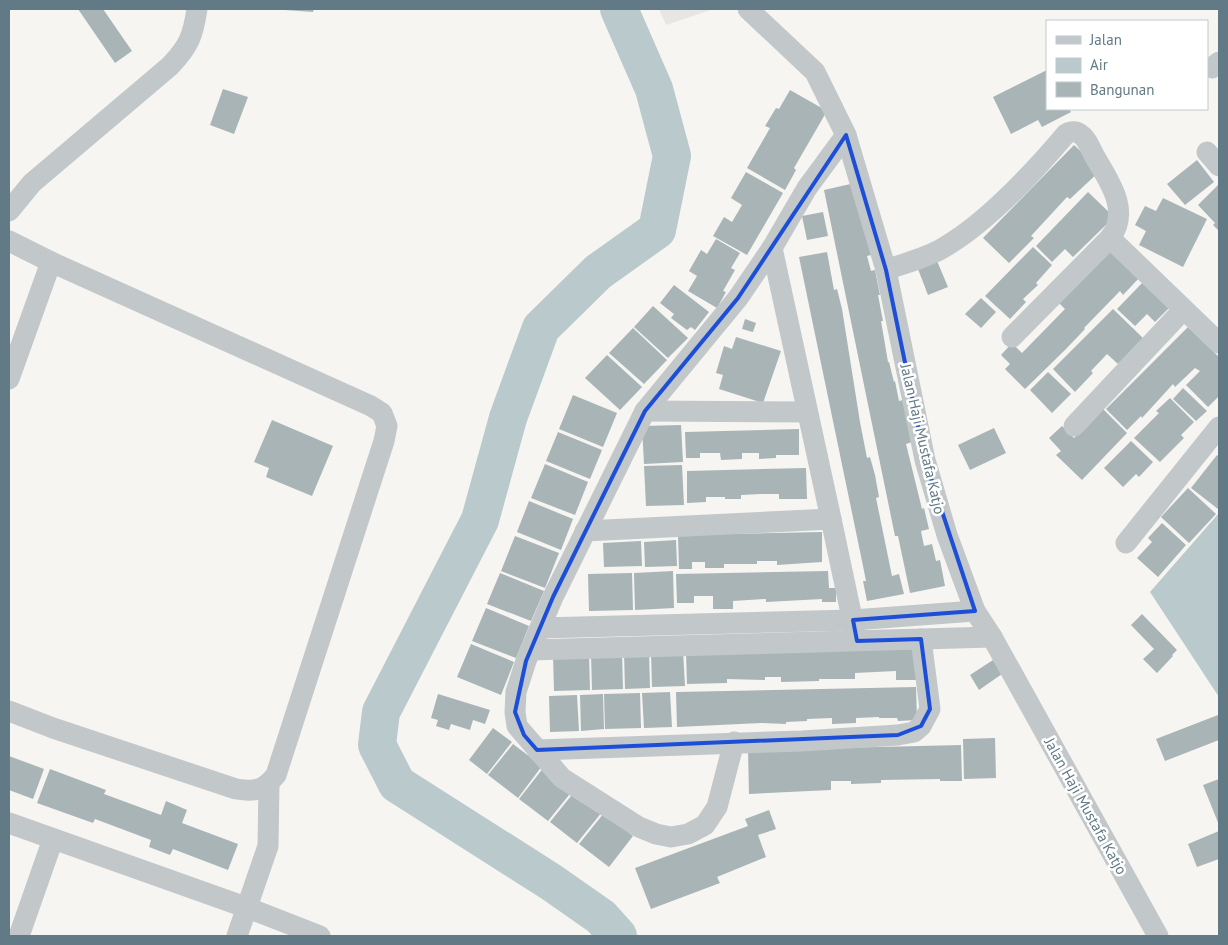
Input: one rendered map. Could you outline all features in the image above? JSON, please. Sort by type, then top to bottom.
[{"type":"street","points":[[9,211],[32,183],[182,54],[191,39],[197,9]]},
{"type":"street","name":"Jalan Haji Mustafa Katjo","points":[[748,9],[814,72],[846,135],[886,270],[925,460],[947,535],[975,611],[992,637],[1158,936]]},
{"type":"street","points":[[886,270],[941,249],[956,240],[1032,173],[1070,132],[1080,133],[1114,189],[1119,211],[1119,221],[1116,230],[1110,238],[1012,337]]},
{"type":"street","points":[[734,742],[717,808],[705,825],[688,834],[671,837],[656,834],[639,827],[562,778],[517,726],[515,712],[516,692],[530,650],[584,531],[645,411],[738,298],[772,248],[807,188],[846,135]]},
{"type":"street","points":[[1110,238],[1183,310],[1219,342]]},
{"type":"street","points":[[9,241],[51,262],[362,402],[382,413],[387,426],[384,441],[276,775],[269,784],[258,790],[236,789],[52,728],[9,711]]},
{"type":"street","points":[[772,248],[856,641]]},
{"type":"street","points":[[9,379],[51,262]]},
{"type":"street","points":[[1074,426],[1183,310]]},
{"type":"street","points":[[645,411],[806,412]]},
{"type":"street","points":[[1126,543],[1219,427]]},
{"type":"street","points":[[584,531],[831,519]]},
{"type":"street","points":[[540,628],[853,620],[975,611]]},
{"type":"street","points":[[530,650],[992,637]]},
{"type":"street","points":[[537,750],[889,736],[914,732],[921,726],[930,709],[921,639]]},
{"type":"street","points":[[237,936],[268,846],[269,784]]},
{"type":"street","points":[[9,823],[248,908],[320,936]]},
{"type":"street","points":[[19,936],[53,839]]},
{"type":"highlighted area","points":[[846,135],[886,270],[925,460],[975,611],[853,620],[857,641],[921,639],[930,709],[921,726],[898,735],[537,750],[524,735],[515,712],[526,661],[553,597],[645,411],[738,298]]},
{"type":"shaded area","points":[[659,9],[714,9],[666,25]]},
{"type":"water","points":[[1219,513],[1219,697],[1150,592]]},
{"type":"building","points":[[78,9],[103,9],[132,51],[115,63]]},
{"type":"building","points":[[285,9],[314,9],[313,12]]},
{"type":"building","points":[[1046,70],[1046,110],[1070,110],[1071,112],[1042,127],[1038,120],[1011,134],[993,97]]},
{"type":"building","points":[[223,89],[248,97],[234,134],[210,125]]},
{"type":"building","points":[[790,90],[827,111],[794,168],[796,170],[785,190],[747,168],[770,128],[765,126],[776,108],[779,109]]},
{"type":"building","points":[[1074,145],[1101,170],[1070,199],[1067,197],[1031,236],[1034,238],[1009,263],[983,238]]},
{"type":"building","points":[[1197,160],[1214,182],[1185,205],[1167,184]]},
{"type":"building","points":[[746,172],[783,193],[747,255],[713,236],[724,217],[732,222],[742,205],[731,198]]},
{"type":"building","points":[[855,183],[871,255],[867,256],[871,271],[875,270],[880,295],[878,295],[883,321],[881,321],[888,362],[895,381],[899,401],[903,400],[912,442],[906,444],[922,509],[924,508],[929,529],[921,531],[924,546],[932,544],[936,561],[940,560],[945,586],[910,593],[898,536],[895,536],[824,190]]},
{"type":"building","points":[[1219,184],[1219,231],[1213,225],[1215,223],[1198,205]]},
{"type":"building","points":[[1088,192],[1114,217],[1073,257],[1065,249],[1052,262],[1036,246]]},
{"type":"building","points":[[1163,198],[1207,219],[1183,267],[1139,245],[1146,231],[1135,225],[1145,206],[1156,211]]},
{"type":"building","points":[[823,212],[828,236],[807,240],[802,216]]},
{"type":"building","points":[[716,239],[740,253],[731,268],[735,270],[723,291],[726,292],[717,308],[688,291],[697,276],[689,271],[701,250],[707,254]]},
{"type":"building","points":[[1033,247],[1052,265],[1036,283],[1038,285],[1023,299],[1026,302],[1010,319],[985,296]]},
{"type":"building","points":[[1112,248],[1140,277],[1123,295],[1120,291],[1066,349],[1025,389],[1005,369],[1010,364],[1001,355],[1012,343],[1022,353],[1065,309],[1058,302]]},
{"type":"building","points":[[827,252],[834,290],[837,289],[842,309],[860,422],[867,458],[870,457],[875,475],[879,497],[876,498],[892,576],[899,574],[904,594],[867,601],[863,581],[866,581],[799,257]]},
{"type":"building","points":[[937,261],[948,287],[928,295],[918,269]]},
{"type":"building","points":[[1144,281],[1171,306],[1155,322],[1147,314],[1135,326],[1117,309]]},
{"type":"building","points":[[674,285],[709,312],[695,330],[691,327],[687,330],[671,318],[674,314],[660,303]]},
{"type":"building","points":[[981,298],[996,312],[981,328],[965,314]]},
{"type":"building","points":[[653,306],[688,338],[668,358],[634,327]]},
{"type":"building","points":[[1113,309],[1143,338],[1118,364],[1107,354],[1091,371],[1093,373],[1075,392],[1053,369]]},
{"type":"building","points":[[745,319],[756,323],[753,332],[742,329]]},
{"type":"building","points":[[1188,327],[1219,357],[1219,396],[1208,407],[1186,385],[1200,371],[1195,368],[1175,387],[1173,384],[1142,418],[1141,416],[1127,430],[1106,409]]},
{"type":"building","points":[[633,328],[667,360],[644,384],[609,353]]},
{"type":"building","points":[[736,337],[781,351],[763,403],[719,389],[723,375],[716,373],[724,346],[732,349]]},
{"type":"building","points":[[607,355],[642,387],[620,410],[585,378]]},
{"type":"building","points":[[1048,372],[1071,394],[1052,413],[1030,390]]},
{"type":"building","points":[[1183,388],[1207,411],[1196,421],[1173,399]]},
{"type":"building","points":[[573,395],[617,413],[603,447],[559,429]]},
{"type":"building","points":[[1170,398],[1194,422],[1181,435],[1184,438],[1160,462],[1134,438],[1159,413],[1156,411]]},
{"type":"building","points":[[1103,409],[1127,433],[1082,480],[1056,455],[1061,451],[1049,438],[1062,426],[1074,438]]},
{"type":"building","points":[[272,420],[333,446],[312,496],[266,477],[269,468],[254,462]]},
{"type":"building","points":[[681,425],[683,462],[644,464],[642,426]]},
{"type":"building","points":[[994,428],[1006,453],[970,470],[958,445]]},
{"type":"building","points":[[799,429],[799,455],[776,455],[776,458],[759,459],[759,453],[742,453],[742,459],[721,460],[720,453],[700,453],[700,458],[686,458],[685,432]]},
{"type":"building","points":[[558,432],[602,450],[590,479],[546,461]]},
{"type":"building","points":[[1131,441],[1153,462],[1139,477],[1136,474],[1123,487],[1104,468]]},
{"type":"building","points":[[1217,455],[1219,457],[1218,509],[1191,488]]},
{"type":"building","points":[[545,464],[588,482],[575,515],[531,498]]},
{"type":"building","points":[[682,465],[684,505],[646,506],[644,466]]},
{"type":"building","points":[[806,468],[807,499],[779,499],[779,494],[761,494],[741,495],[741,499],[706,497],[706,502],[687,503],[687,471]]},
{"type":"building","points":[[1188,488],[1216,514],[1189,543],[1161,517]]},
{"type":"building","points":[[529,501],[573,519],[561,550],[517,532]]},
{"type":"building","points":[[1162,523],[1186,545],[1158,577],[1137,558],[1152,542],[1148,538]]},
{"type":"building","points":[[822,532],[822,562],[777,565],[777,561],[757,561],[757,564],[724,564],[724,568],[705,568],[705,562],[692,562],[692,569],[679,569],[678,535]]},
{"type":"building","points":[[515,536],[559,553],[545,588],[501,571]]},
{"type":"building","points":[[676,540],[677,566],[645,567],[644,542]]},
{"type":"building","points":[[641,541],[642,566],[604,567],[603,543]]},
{"type":"building","points":[[673,571],[674,608],[635,610],[634,573]]},
{"type":"building","points":[[828,571],[829,588],[836,588],[836,602],[822,602],[822,599],[766,602],[766,599],[733,601],[733,609],[713,609],[713,596],[694,596],[694,603],[677,603],[676,574]]},
{"type":"building","points":[[500,573],[544,591],[531,621],[487,604]]},
{"type":"building","points":[[632,573],[633,610],[589,611],[588,574]]},
{"type":"building","points":[[486,608],[529,626],[516,658],[472,641]]},
{"type":"building","points":[[1142,614],[1177,650],[1157,673],[1143,659],[1154,649],[1131,625]]},
{"type":"building","points":[[471,644],[514,662],[501,695],[457,677]]},
{"type":"building","points":[[917,644],[918,680],[896,680],[896,671],[855,673],[855,679],[781,682],[781,677],[765,677],[765,680],[727,679],[727,683],[687,684],[686,653]]},
{"type":"building","points":[[683,650],[685,686],[652,687],[651,651]]},
{"type":"building","points":[[649,651],[650,688],[625,689],[624,652]]},
{"type":"building","points":[[622,653],[623,689],[592,690],[591,654]]},
{"type":"building","points":[[589,654],[590,690],[554,691],[553,655]]},
{"type":"building","points":[[993,660],[1002,674],[979,690],[970,675]]},
{"type":"building","points":[[916,687],[917,720],[898,721],[897,718],[879,717],[856,718],[856,723],[832,724],[832,718],[807,719],[807,721],[786,722],[786,724],[761,723],[677,727],[676,692]]},
{"type":"building","points":[[670,692],[672,727],[644,728],[642,693]]},
{"type":"building","points":[[640,693],[641,728],[605,729],[604,694]]},
{"type":"building","points":[[438,694],[490,710],[485,724],[473,720],[470,730],[451,724],[449,730],[436,726],[438,720],[431,718]]},
{"type":"building","points":[[603,694],[604,729],[581,731],[580,695]]},
{"type":"building","points":[[577,695],[579,731],[550,732],[549,696]]},
{"type":"building","points":[[1218,715],[1219,740],[1165,761],[1156,739]]},
{"type":"building","points":[[493,728],[512,742],[487,774],[469,760]]},
{"type":"building","points":[[995,738],[996,778],[964,779],[963,739]]},
{"type":"building","points":[[513,744],[542,766],[518,798],[488,775]]},
{"type":"building","points":[[961,745],[962,781],[940,781],[940,779],[881,780],[881,783],[851,784],[851,781],[831,781],[831,790],[749,794],[748,750]]},
{"type":"building","points":[[9,756],[44,769],[33,799],[9,790]]},
{"type":"building","points":[[544,767],[573,790],[548,821],[519,799]]},
{"type":"building","points":[[50,769],[106,790],[104,794],[161,815],[166,801],[187,810],[182,823],[238,844],[228,870],[173,849],[170,855],[149,847],[151,840],[95,819],[93,823],[37,803]]},
{"type":"building","points":[[1219,779],[1219,825],[1203,785]]},
{"type":"building","points":[[575,791],[602,812],[577,843],[550,822]]},
{"type":"building","points":[[769,810],[776,829],[758,835],[766,857],[717,877],[720,883],[651,909],[635,868],[748,826],[745,819]]},
{"type":"building","points":[[604,813],[633,836],[609,867],[579,844]]},
{"type":"building","points":[[1219,831],[1219,859],[1197,867],[1188,844]]},
{"type":"waterway","points":[[618,936],[601,917],[551,882],[397,784],[377,745],[381,712],[480,520],[508,418],[541,328],[598,272],[657,230],[672,156],[654,89],[619,9]]}]
